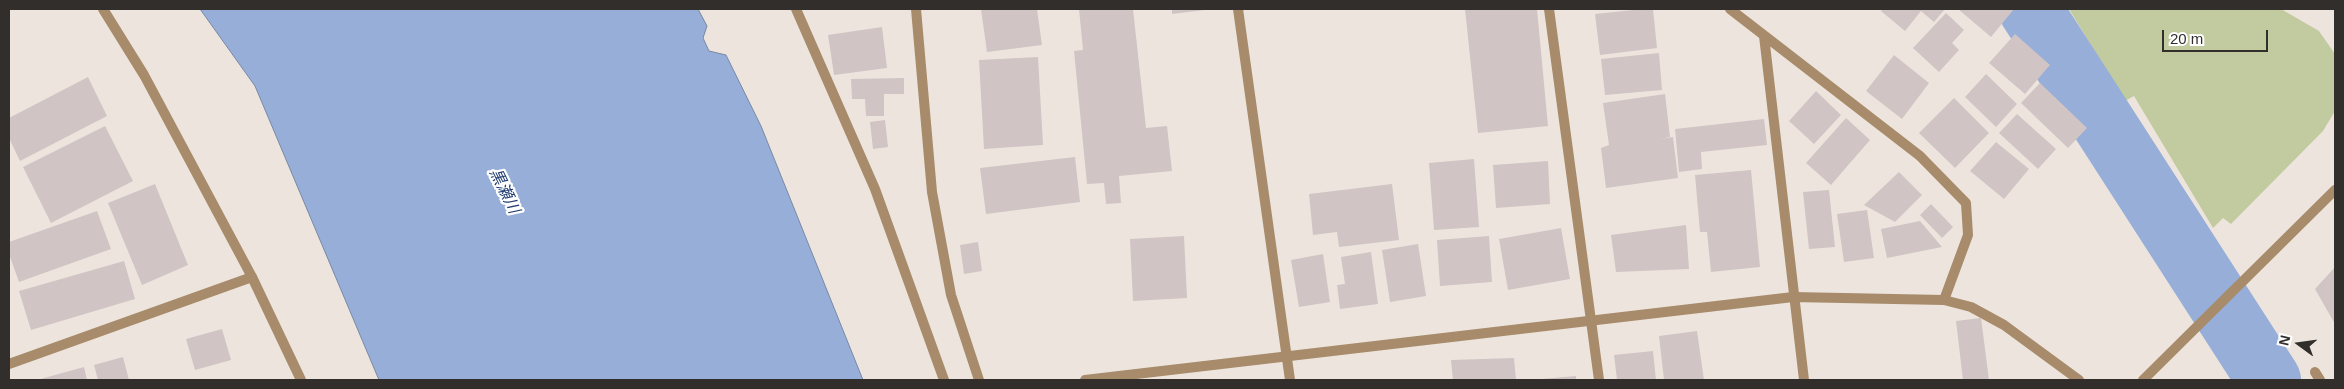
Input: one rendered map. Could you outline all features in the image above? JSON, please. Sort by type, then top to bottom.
[{"type":"street","points":[[102,9],[144,75],[252,277],[301,380]]},
{"type":"street","points":[[796,9],[875,189],[944,380]]},
{"type":"street","points":[[916,9],[932,192],[951,295],[979,380]]},
{"type":"street","points":[[1238,9],[1290,380]]},
{"type":"street","points":[[1549,9],[1599,380]]},
{"type":"street","points":[[1730,9],[1920,156],[1966,204],[1968,235],[1944,300]]},
{"type":"street","points":[[1764,36],[1804,380]]},
{"type":"street","points":[[2143,380],[2335,190]]},
{"type":"street","points":[[9,364],[252,277]]},
{"type":"street","points":[[1085,380],[1793,297],[1944,300],[1971,308],[2004,325],[2079,380]]},
{"type":"green space","points":[[2069,9],[2281,9],[2319,31],[2335,54],[2335,111],[2323,131],[2231,224],[2223,218],[2213,228],[2134,96],[2125,101]]},
{"type":"water","name":"黒瀬川","points":[[200,9],[698,9],[707,26],[703,38],[709,51],[726,55],[761,126],[863,380],[379,380],[255,86]]},
{"type":"building","points":[[981,9],[1037,9],[1042,45],[987,52]]},
{"type":"building","points":[[1079,9],[1133,9],[1146,128],[1167,126],[1172,171],[1119,176],[1121,203],[1106,204],[1104,183],[1087,184],[1074,51],[1083,50]]},
{"type":"building","points":[[1172,9],[1204,9],[1205,10],[1172,14]]},
{"type":"building","points":[[1465,9],[1537,9],[1548,126],[1478,133]]},
{"type":"building","points":[[1653,9],[1657,48],[1600,55],[1595,14]]},
{"type":"building","points":[[1883,9],[1945,9],[1934,22],[1921,11],[1905,31],[1881,11]]},
{"type":"building","points":[[1958,9],[2014,9],[1991,37]]},
{"type":"building","points":[[1946,13],[1964,30],[1952,43],[1959,50],[1939,72],[1913,48]]},
{"type":"building","points":[[882,27],[887,68],[834,75],[828,35]]},
{"type":"building","points":[[2015,34],[2050,65],[2025,94],[1989,63]]},
{"type":"building","points":[[1659,53],[1662,90],[1605,95],[1601,59]]},
{"type":"building","points":[[1894,55],[1929,83],[1902,119],[1866,91]]},
{"type":"building","points":[[1038,57],[1043,145],[984,149],[979,60]]},
{"type":"building","points":[[1986,74],[2017,104],[1996,127],[1965,97]]},
{"type":"building","points":[[88,77],[107,116],[20,161],[9,138],[9,118]]},
{"type":"building","points":[[904,78],[904,94],[884,94],[884,116],[866,116],[865,99],[852,99],[851,79]]},
{"type":"building","points":[[2040,83],[2087,128],[2068,148],[2021,103]]},
{"type":"building","points":[[1816,91],[1841,115],[1814,144],[1789,121]]},
{"type":"building","points":[[1665,94],[1670,137],[1659,139],[1673,137],[1678,178],[1606,188],[1601,148],[1609,145],[1603,103]]},
{"type":"building","points":[[1954,98],[1989,133],[1955,168],[1919,133]]},
{"type":"building","points":[[2017,114],[2056,149],[2038,169],[1999,133]]},
{"type":"building","points":[[1846,118],[1870,140],[1831,185],[1806,163]]},
{"type":"building","points":[[1764,119],[1767,145],[1701,152],[1702,169],[1679,172],[1675,129]]},
{"type":"building","points":[[885,120],[888,147],[873,149],[870,122]]},
{"type":"building","points":[[105,126],[133,181],[51,223],[23,167]]},
{"type":"building","points":[[1996,142],[2029,169],[2004,199],[1970,171]]},
{"type":"building","points":[[1075,157],[1080,202],[986,214],[980,168]]},
{"type":"building","points":[[1474,159],[1479,227],[1434,230],[1429,163]]},
{"type":"building","points":[[1548,161],[1550,204],[1496,208],[1493,165]]},
{"type":"building","points":[[1751,170],[1760,267],[1711,272],[1707,232],[1700,232],[1695,175]]},
{"type":"building","points":[[1899,172],[1922,195],[1895,222],[1864,205]]},
{"type":"building","points":[[155,184],[188,265],[142,285],[108,203]]},
{"type":"building","points":[[1392,184],[1399,240],[1339,247],[1337,232],[1313,235],[1309,194]]},
{"type":"building","points":[[1829,190],[1835,247],[1809,249],[1803,192]]},
{"type":"building","points":[[1931,204],[1953,227],[1942,238],[1920,215]]},
{"type":"building","points":[[1867,210],[1874,258],[1844,262],[1837,214]]},
{"type":"building","points":[[97,211],[111,249],[19,282],[9,254],[9,242]]},
{"type":"building","points":[[1920,221],[1942,247],[1887,258],[1881,229]]},
{"type":"building","points":[[1686,225],[1689,269],[1616,272],[1611,235]]},
{"type":"building","points":[[1561,228],[1570,279],[1508,290],[1499,239]]},
{"type":"building","points":[[1184,236],[1187,298],[1133,301],[1130,239]]},
{"type":"building","points":[[1489,236],[1492,282],[1440,286],[1437,240]]},
{"type":"building","points":[[978,242],[982,271],[964,274],[960,245]]},
{"type":"building","points":[[1418,244],[1426,296],[1390,302],[1382,250]]},
{"type":"building","points":[[1371,252],[1378,304],[1340,309],[1337,285],[1345,284],[1341,257]]},
{"type":"building","points":[[1323,254],[1330,302],[1299,307],[1291,260]]},
{"type":"building","points":[[124,261],[135,299],[31,330],[19,291]]},
{"type":"building","points":[[2335,267],[2335,324],[2315,289]]},
{"type":"building","points":[[1981,318],[1989,380],[1963,380],[1956,321]]},
{"type":"building","points":[[222,329],[231,360],[195,370],[186,339]]},
{"type":"building","points":[[1697,331],[1704,380],[1664,380],[1659,336]]},
{"type":"building","points":[[1653,351],[1656,380],[1617,380],[1614,355]]},
{"type":"building","points":[[123,357],[129,380],[98,380],[94,365]]},
{"type":"building","points":[[1514,358],[1516,380],[1453,380],[1451,360]]},
{"type":"building","points":[[84,367],[87,380],[37,380]]},
{"type":"building","points":[[1576,376],[1576,380],[1541,380],[1541,379]]},
{"type":"waterway","points":[[2030,9],[2269,380]]}]
